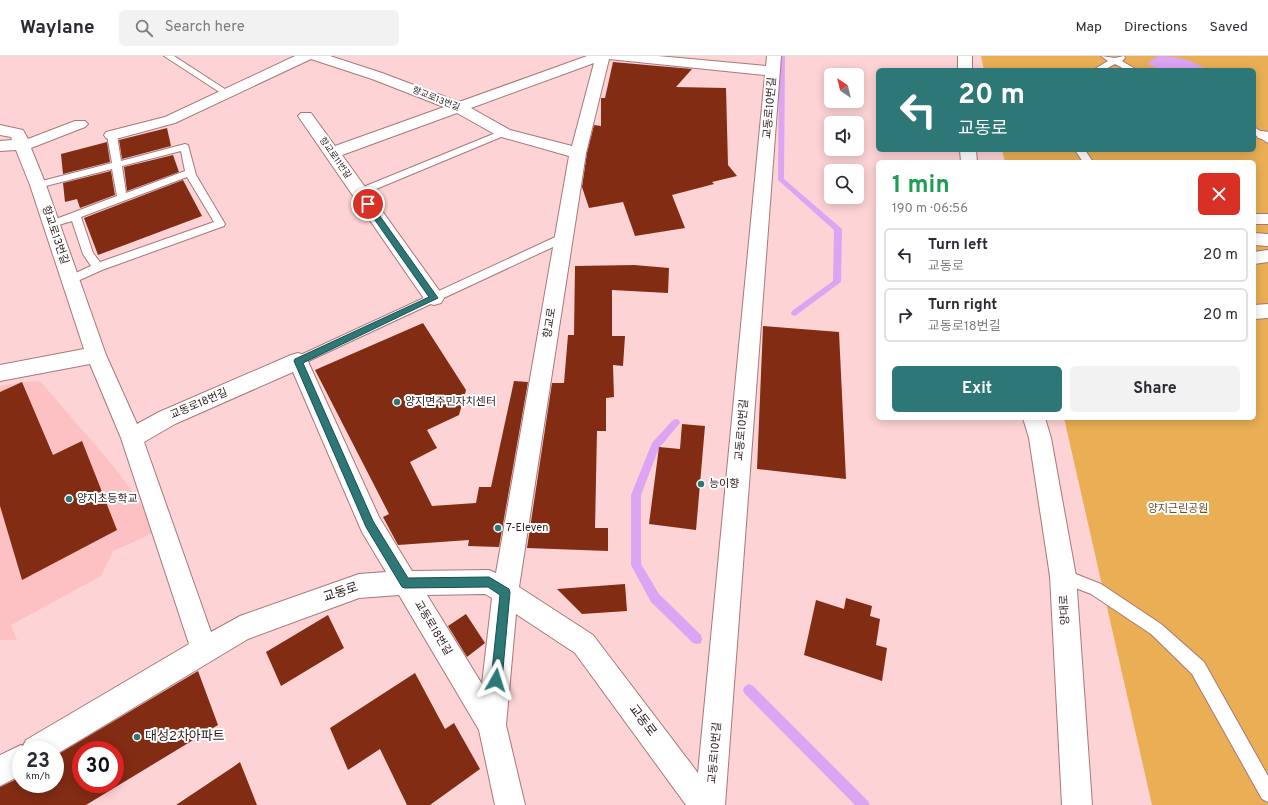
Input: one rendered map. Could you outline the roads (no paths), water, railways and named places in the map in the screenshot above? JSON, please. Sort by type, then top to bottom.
[{"type":"street","points":[[112,135],[170,120],[306,56]]},
{"type":"street","name":"향교로13번길","points":[[316,56],[377,76],[458,107],[503,133],[578,153]]},
{"type":"street","points":[[332,153],[602,56]]},
{"type":"street","name":"향교로","points":[[492,725],[505,592],[578,153],[602,56]]},
{"type":"street","points":[[613,56],[774,64]]},
{"type":"street","points":[[964,56],[965,68]]},
{"type":"street","name":"교동로10번길","points":[[710,805],[774,64]]},
{"type":"street","name":"향교로11번길","points":[[306,116],[434,298]]},
{"type":"street","points":[[0,146],[30,144],[80,124]]},
{"type":"street","name":"향교로13번길","points":[[0,130],[17,133],[23,145],[52,224],[96,355]]},
{"type":"street","points":[[1256,219],[1268,219]]},
{"type":"street","points":[[1256,239],[1268,240]]},
{"type":"street","points":[[1256,258],[1268,256]]},
{"type":"street","points":[[1256,312],[1268,311]]},
{"type":"street","points":[[0,373],[96,355],[132,438],[204,650]]},
{"type":"street","name":"교동로18번길","points":[[132,438],[167,418],[298,361],[370,524],[492,725],[510,805]]},
{"type":"street","name":"양대로","points":[[1035,420],[1040,438],[1063,576],[1077,805]]},
{"type":"street","name":"교동로","points":[[51,741],[240,629],[359,586],[405,583],[489,582],[584,644],[704,805]]},
{"type":"street","points":[[0,771],[12,764]]},
{"type":"lane","points":[[168,56],[227,93]]},
{"type":"lane","points":[[1105,56],[1129,68]]},
{"type":"lane","points":[[1101,68],[1124,56]]},
{"type":"lane","points":[[360,192],[503,133]]},
{"type":"lane","points":[[112,135],[122,198]]},
{"type":"lane","points":[[38,185],[185,147],[190,173],[220,224],[98,267],[71,280]]},
{"type":"lane","points":[[52,224],[190,173]]},
{"type":"lane","points":[[76,215],[88,254],[98,267]]},
{"type":"lane","points":[[298,361],[564,237]]},
{"type":"lane","points":[[1063,576],[1096,589],[1156,629],[1198,668],[1268,793]]},
{"type":"waterway","points":[[782,56],[781,180],[838,229],[837,282],[795,313]]},
{"type":"waterway","points":[[676,423],[655,446],[636,495],[636,565],[655,598],[697,639]]},
{"type":"waterway","points":[[749,690],[864,805]]},
{"type":"place","name":"양지면주민자치센터","points":[[397,402]]},
{"type":"place","name":"능이향","points":[[701,484]]},
{"type":"place","name":"양지초등학교","points":[[69,499]]},
{"type":"place","name":"7-Eleven","points":[[498,528]]},
{"type":"place","name":"대성2차아파트","points":[[137,737]]},
{"type":"park label","name":"양지근린공원","points":[[1178,509]]}]
